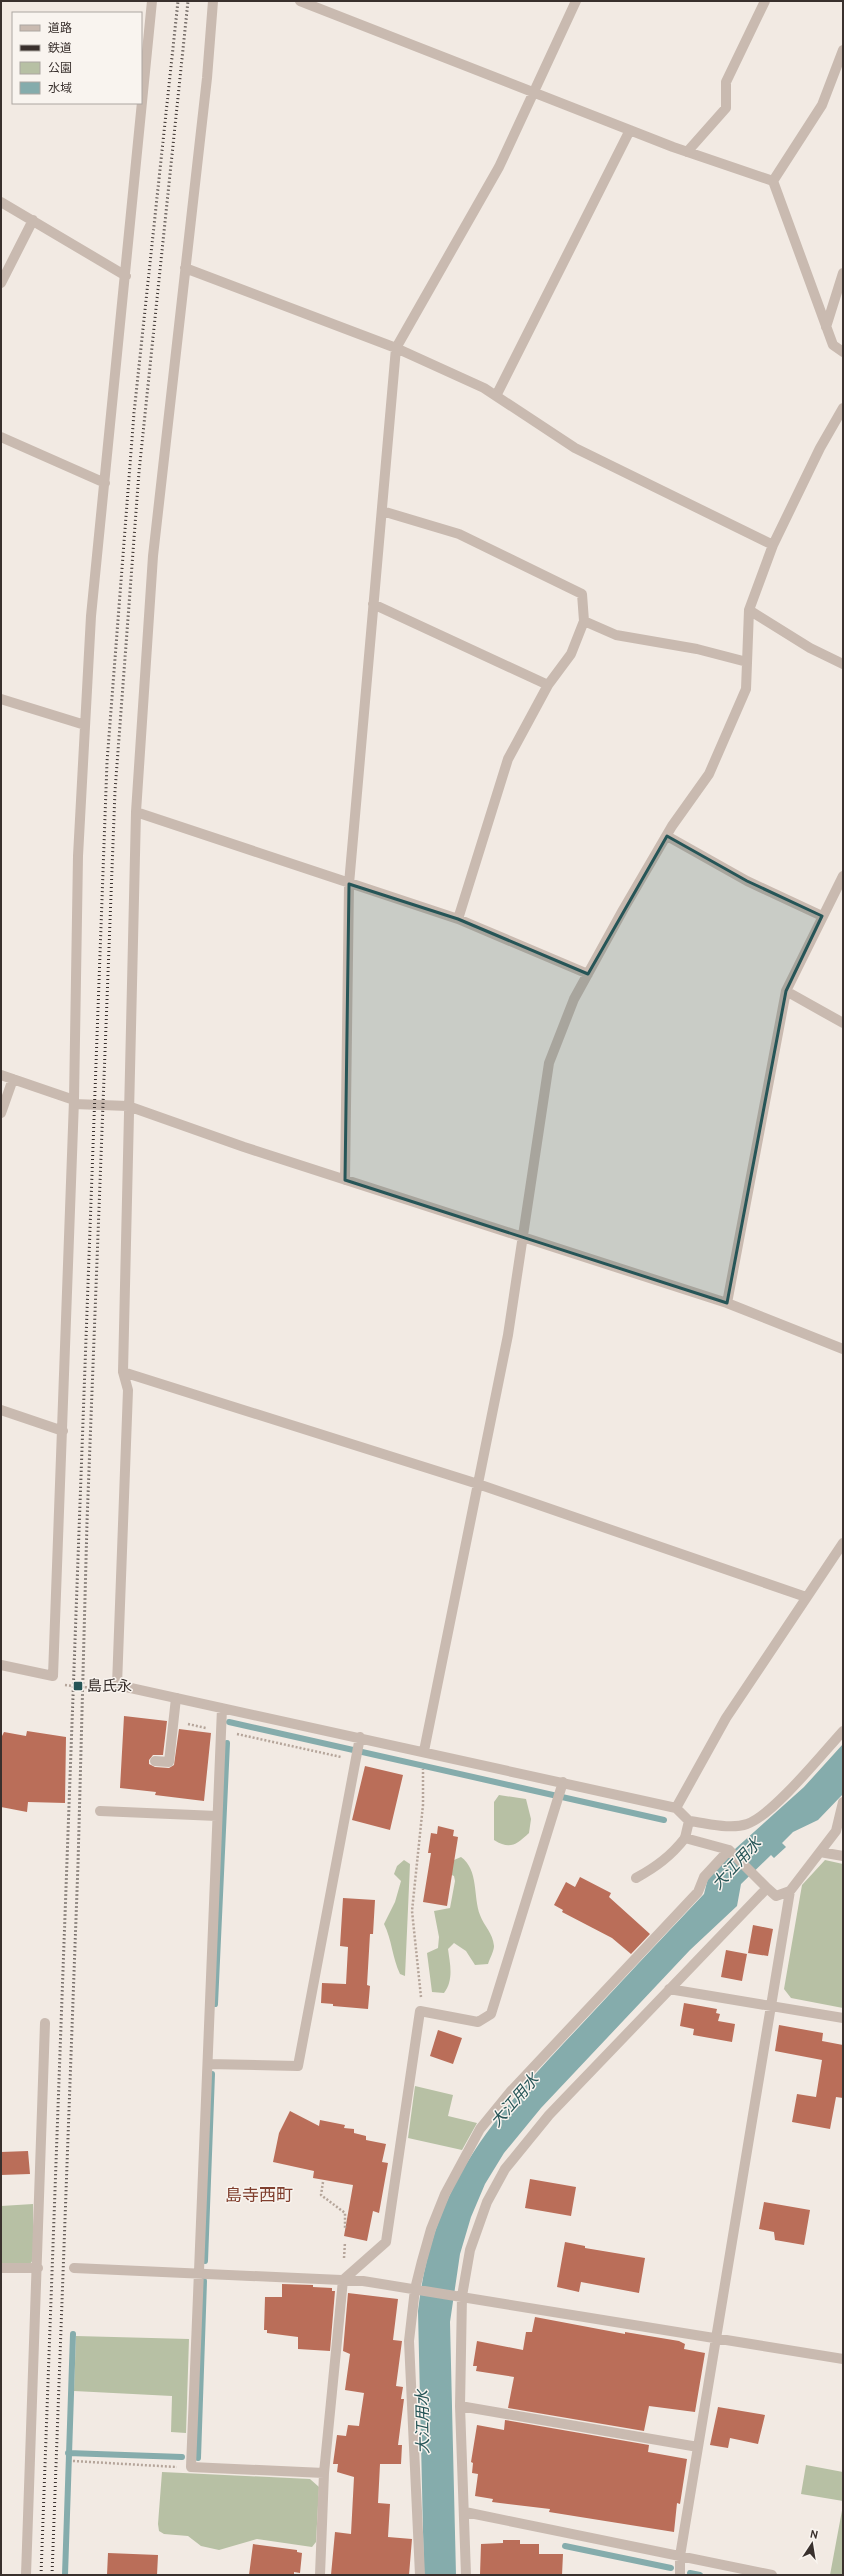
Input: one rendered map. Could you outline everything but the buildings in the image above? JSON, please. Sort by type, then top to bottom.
[{"type":"street","points":[[1,1665],[53,1676],[74,1102],[78,856],[91,616],[126,276],[152,1]]},
{"type":"street","points":[[213,1],[207,78],[153,556],[136,812],[123,1372],[128,1390],[117,1685],[222,1708],[359,1742],[424,1751],[561,1787],[676,1808],[689,1821],[727,1826],[746,1824],[765,1814],[843,1731]]},
{"type":"street","points":[[300,1],[321,5],[630,130],[773,182]]},
{"type":"street","points":[[345,1180],[349,884],[396,348],[499,167],[576,1]]},
{"type":"street","points":[[687,152],[726,108],[726,82],[765,1]]},
{"type":"street","points":[[773,182],[822,105],[843,50]]},
{"type":"street","points":[[496,396],[630,130]]},
{"type":"street","points":[[773,182],[833,345],[843,352]]},
{"type":"street","points":[[1,202],[126,276]]},
{"type":"street","points":[[1,283],[33,220]]},
{"type":"street","points":[[185,268],[396,348],[484,388],[574,448],[773,545]]},
{"type":"street","points":[[826,327],[843,273]]},
{"type":"street","points":[[424,1751],[508,1335],[549,1063],[574,999],[622,910],[667,836],[709,774],[746,689],[749,610],[773,545],[820,448],[843,408]]},
{"type":"street","points":[[1,437],[105,483]]},
{"type":"street","points":[[382,511],[459,534],[582,594],[584,621],[571,654],[548,685],[508,759],[458,919]]},
{"type":"street","points":[[373,604],[548,685]]},
{"type":"street","points":[[749,610],[810,648],[843,664]]},
{"type":"street","points":[[584,621],[616,635],[697,649],[747,662]]},
{"type":"street","points":[[1,699],[85,725]]},
{"type":"street","points":[[136,812],[458,919],[588,974]]},
{"type":"street","points":[[667,836],[747,881],[822,916]]},
{"type":"street","points":[[727,1303],[786,991],[843,876]]},
{"type":"street","points":[[786,991],[843,1023]]},
{"type":"street","points":[[1,1075],[74,1102],[128,1106],[244,1147],[727,1303],[843,1349]]},
{"type":"street","points":[[1,1113],[13,1079]]},
{"type":"street","points":[[123,1372],[478,1484],[806,1597]]},
{"type":"street","points":[[1,1410],[63,1431]]},
{"type":"street","points":[[676,1808],[726,1718],[843,1543]]},
{"type":"street","points":[[155,1761],[168,1762],[176,1698]]},
{"type":"street","points":[[222,1708],[191,2467],[324,2473]]},
{"type":"street","points":[[208,2064],[298,2066],[359,1742]]},
{"type":"street","points":[[320,2575],[324,2473],[343,2280],[386,2242],[420,2011],[478,2022],[491,2014],[561,1787]]},
{"type":"street","points":[[685,1838],[729,1850],[776,1896],[790,1890],[836,1831],[843,1802]]},
{"type":"street","points":[[100,1811],[217,1816]]},
{"type":"street","points":[[636,1878],[655,1868],[672,1855],[685,1838],[689,1821]]},
{"type":"street","points":[[420,2575],[410,2341],[417,2289],[431,2229],[445,2194],[480,2129],[511,2091],[698,1892],[704,1877],[729,1850]]},
{"type":"street","points":[[820,1852],[843,1856]]},
{"type":"street","points":[[466,2575],[465,2512],[460,2406],[459,2295],[470,2250],[487,2202],[505,2169],[549,2115],[669,1988],[767,1888]]},
{"type":"street","points":[[680,2575],[680,2556],[790,1890]]},
{"type":"street","points":[[669,1988],[843,2018]]},
{"type":"street","points":[[26,2575],[38,2268],[45,2022]]},
{"type":"street","points":[[1,2268],[38,2268]]},
{"type":"street","points":[[74,2268],[343,2280],[459,2295],[843,2359]]},
{"type":"street","points":[[460,2406],[698,2447]]},
{"type":"street","points":[[465,2512],[772,2575]]},
{"type":"path","points":[[53,1676],[61,1684],[108,1690],[117,1685]]},
{"type":"path","points":[[174,1720],[356,1759]]},
{"type":"path","points":[[420,2011],[422,1988],[412,1911],[423,1805],[422,1773]]},
{"type":"path","points":[[323,2182],[321,2195],[345,2213],[345,2229]]},
{"type":"path","points":[[73,2461],[191,2467]]},
{"type":"highlighted area","points":[[667,836],[747,881],[822,916],[786,991],[727,1303],[345,1180],[349,884],[458,919],[588,974]]},
{"type":"green space","points":[[499,1795],[526,1799],[531,1819],[529,1833],[513,1845],[504,1845],[494,1840],[494,1802]]},
{"type":"green space","points":[[461,1857],[467,1862],[471,1869],[480,1915],[492,1937],[494,1948],[488,1964],[475,1965],[466,1951],[454,1943],[448,1949],[450,1960],[450,1977],[447,1988],[444,1993],[432,1992],[427,1953],[438,1948],[439,1937],[434,1911],[450,1908],[455,1881],[454,1876],[447,1873],[454,1860]]},
{"type":"green space","points":[[404,1860],[410,1864],[405,1976],[400,1974],[397,1968],[389,1936],[384,1924],[395,1902],[401,1881],[394,1874],[397,1866]]},
{"type":"green space","points":[[825,1860],[843,1864],[843,2008],[791,1998],[784,1989],[802,1885]]},
{"type":"green space","points":[[415,2086],[453,2095],[448,2116],[477,2123],[462,2150],[408,2138]]},
{"type":"green space","points":[[33,2204],[33,2260],[30,2264],[1,2265],[1,2206]]},
{"type":"green space","points":[[76,2336],[189,2339],[186,2433],[171,2432],[172,2396],[74,2391]]},
{"type":"green space","points":[[806,2465],[843,2472],[843,2501],[801,2494]]},
{"type":"green space","points":[[162,2472],[310,2479],[319,2487],[316,2542],[312,2547],[257,2539],[219,2550],[201,2546],[188,2536],[164,2534],[159,2531],[158,2524]]},
{"type":"green space","points":[[843,2505],[843,2575],[830,2575]]},
{"type":"water","name":"大江用水","points":[[843,1744],[843,1794],[818,1820],[793,1832],[782,1843],[786,1847],[774,1858],[771,1855],[741,1884],[737,1906],[690,1950],[541,2108],[504,2153],[485,2184],[471,2217],[460,2254],[450,2322],[456,2575],[424,2575],[418,2311],[426,2265],[438,2224],[453,2187],[495,2121],[521,2090],[704,1894],[708,1878],[735,1849],[804,1787]]},
{"type":"waterway","points":[[229,1722],[664,1820]]},
{"type":"waterway","points":[[215,2004],[227,1743]]},
{"type":"waterway","points":[[205,2261],[212,2074]]},
{"type":"waterway","points":[[198,2458],[204,2281]]},
{"type":"waterway","points":[[65,2575],[73,2334]]},
{"type":"waterway","points":[[68,2453],[182,2457]]},
{"type":"waterway","points":[[565,2546],[671,2568]]},
{"type":"waterway","points":[[690,2573],[700,2575]]},
{"type":"railway","points":[[41,2575],[107,762],[134,413],[178,1]]},
{"type":"railway","points":[[52,2575],[78,1864],[87,1522],[115,791],[139,472],[188,1]]},
{"type":"place","name":"島氏永","points":[[78,1686]]},
{"type":"district","name":"島寺西町","points":[[259,2195]]}]
